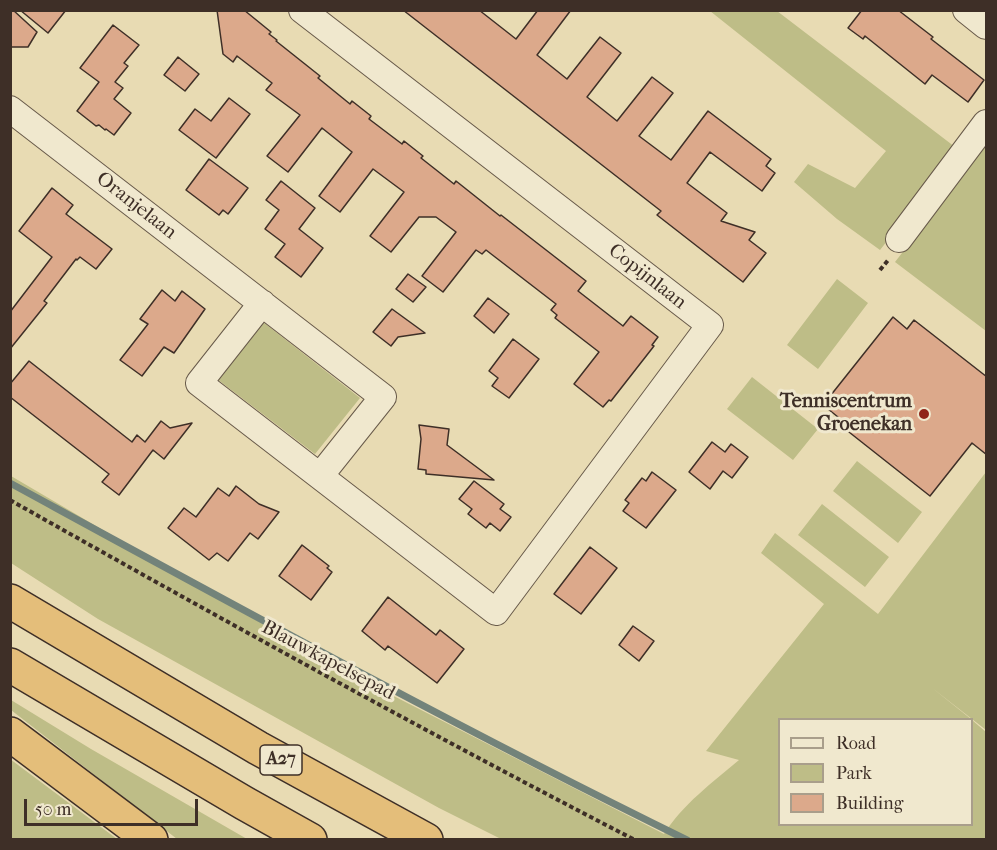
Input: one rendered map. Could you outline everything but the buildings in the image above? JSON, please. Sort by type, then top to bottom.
[{"type":"highway","name":"A27","points":[[10,601],[258,748],[426,840]]},
{"type":"highway","points":[[10,665],[310,840]]},
{"type":"highway","points":[[10,734],[151,840]]},
{"type":"street","name":"Copijnlaan","points":[[302,10],[710,326],[496,612],[320,476]]},
{"type":"street","points":[[966,10],[987,26]]},
{"type":"street","name":"Oranjelaan","points":[[10,109],[382,397],[320,476]]},
{"type":"street","points":[[898,240],[987,123]]},
{"type":"street","points":[[262,303],[199,383],[320,476]]},
{"type":"path","name":"Blauwkapelsepad","points":[[10,500],[251,636],[635,840]]},
{"type":"green space","points":[[710,11],[777,11],[959,150],[880,250],[837,219],[794,182],[808,164],[855,188],[886,151]]},
{"type":"green space","points":[[986,145],[986,331],[895,262]]},
{"type":"green space","points":[[837,279],[868,303],[818,369],[787,345]]},
{"type":"green space","points":[[263,322],[360,398],[315,454],[217,379]]},
{"type":"green space","points":[[752,377],[818,429],[793,460],[727,409]]},
{"type":"green space","points":[[857,461],[922,512],[898,543],[833,491]]},
{"type":"green space","points":[[986,472],[986,730],[931,687],[970,718],[778,718],[778,826],[973,826],[973,721],[986,732],[986,839],[501,839],[439,808],[98,619],[11,563],[11,476],[331,664],[664,834],[689,803],[739,760],[706,751],[824,604],[761,553],[775,533],[878,614]]},
{"type":"green space","points":[[822,504],[889,557],[865,587],[798,535]]},
{"type":"green space","points":[[11,700],[247,839],[177,839],[11,710]]},
{"type":"green space","points":[[10,759],[117,839],[11,839]]},
{"type":"waterway","points":[[10,483],[431,710],[687,840]]},
{"type":"place","name":"Tenniscentrum Groenekan","points":[[924,414]]}]
